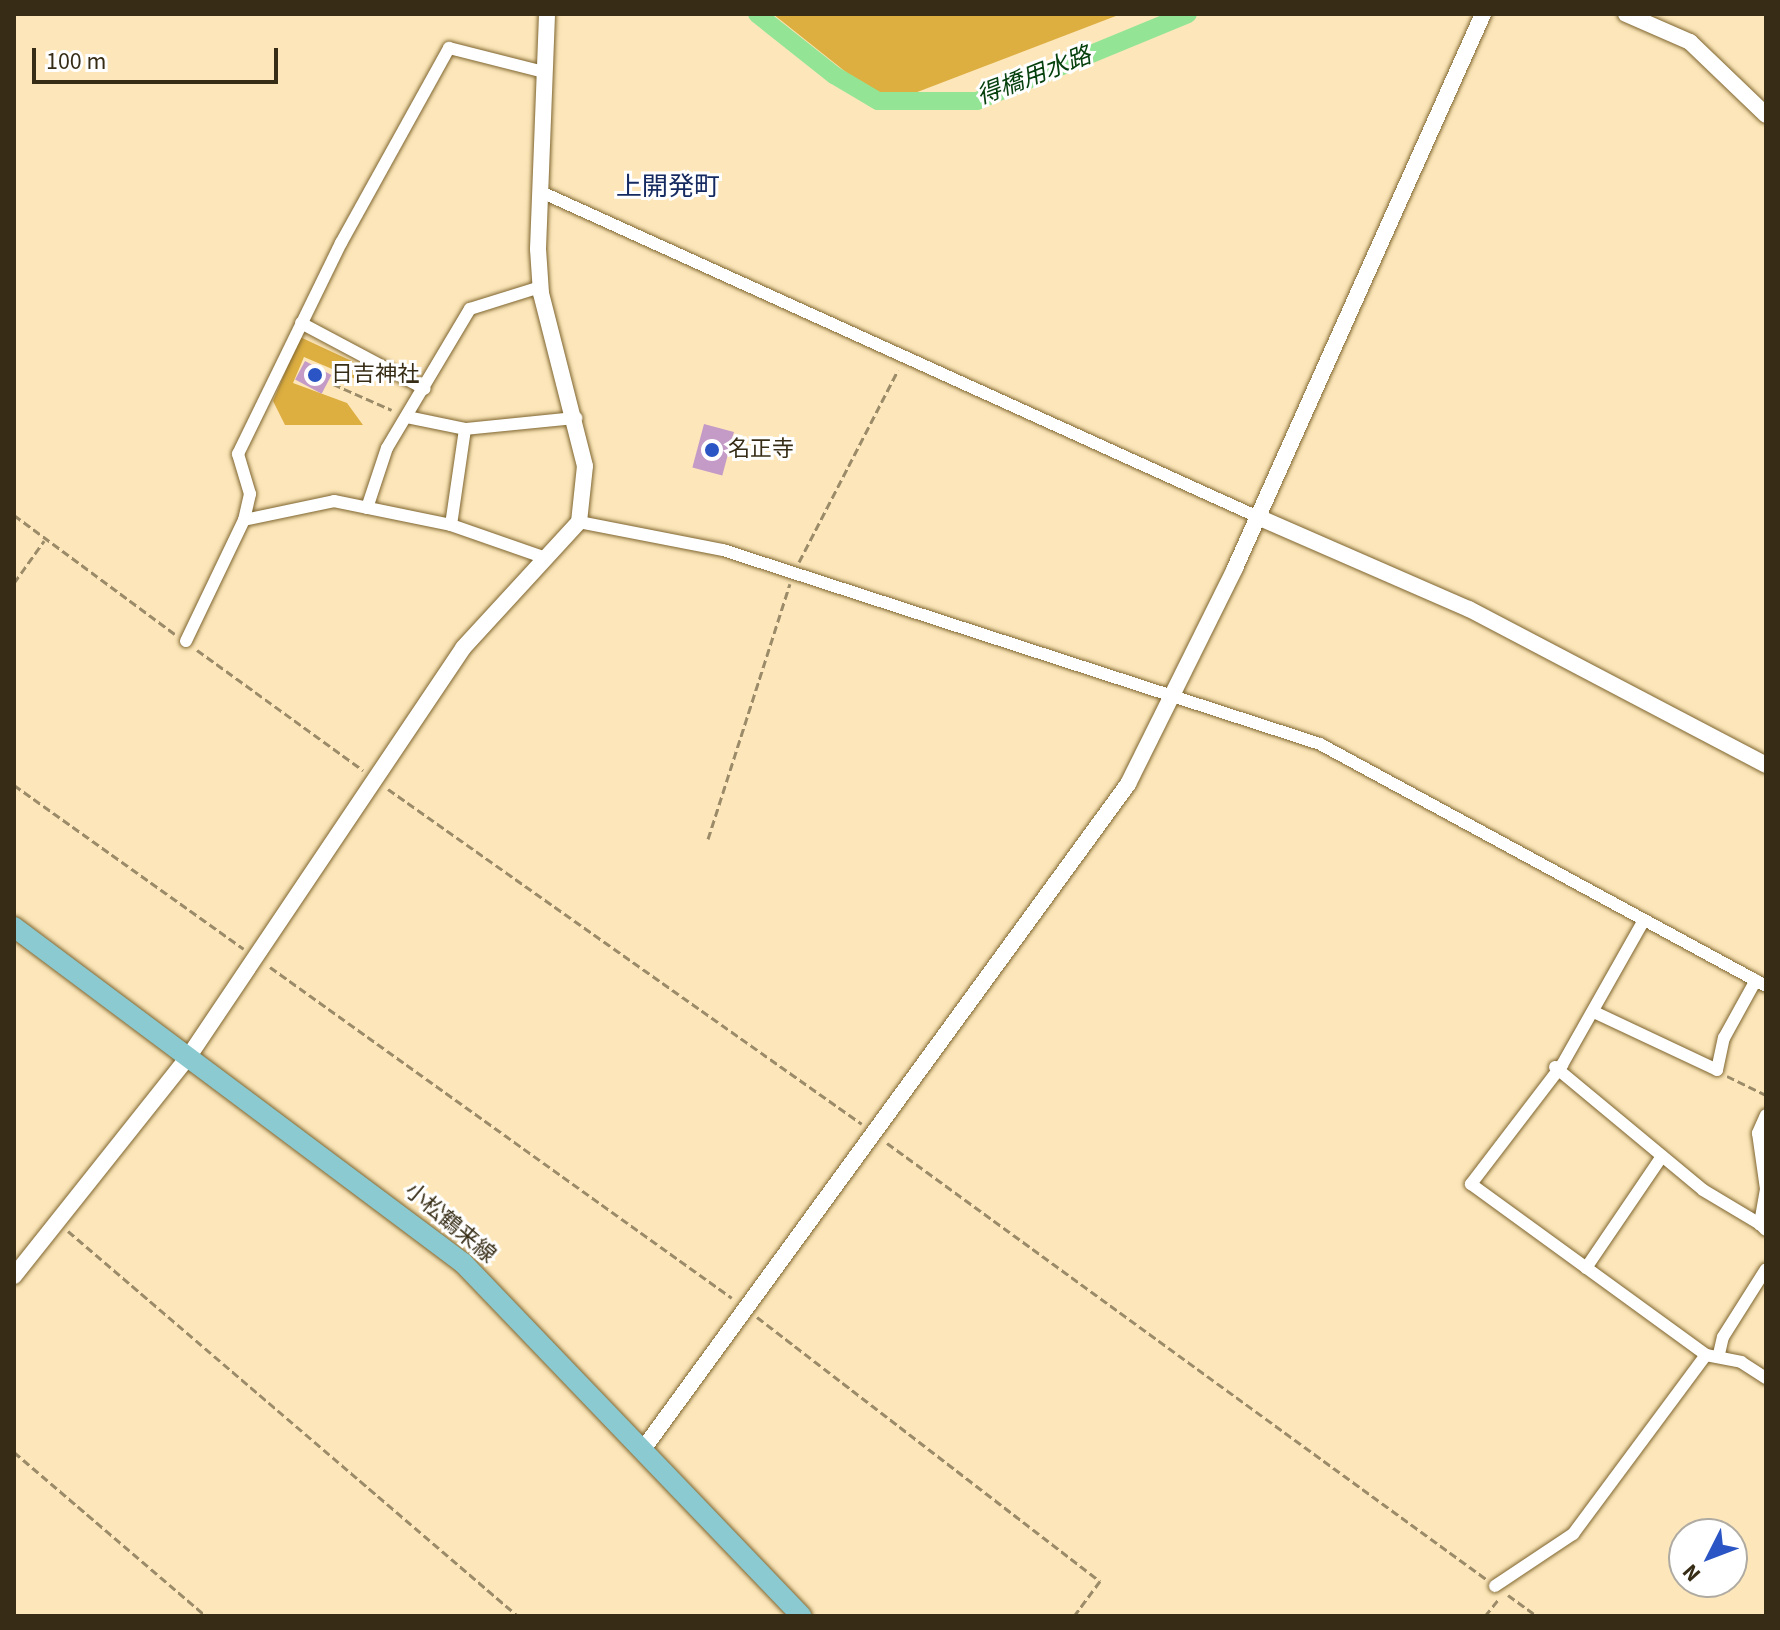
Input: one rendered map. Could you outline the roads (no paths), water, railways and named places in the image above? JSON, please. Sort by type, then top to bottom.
[{"type":"main road","name":"小松鶴来線","points":[[14,927],[463,1263],[644,1448],[801,1616]]},
{"type":"street","points":[[14,1276],[59,1224],[189,1056],[377,781],[471,637],[579,522],[585,466],[576,418],[540,287],[539,191],[547,14]]},
{"type":"street","points":[[644,1448],[1128,784],[1176,693],[1258,517],[1394,221],[1483,14]]},
{"type":"street","points":[[1626,14],[1690,42],[1766,115]]},
{"type":"street","points":[[186,641],[244,520],[250,494],[238,454],[301,323],[449,48],[544,72]]},
{"type":"street","points":[[539,191],[1258,517],[1469,609],[1766,765]]},
{"type":"street","points":[[367,508],[387,448],[470,309],[540,287]]},
{"type":"street","points":[[301,323],[425,389]]},
{"type":"street","points":[[407,417],[465,429],[576,418]]},
{"type":"street","points":[[451,525],[465,429]]},
{"type":"street","points":[[244,520],[334,501],[451,525],[546,558]]},
{"type":"street","points":[[579,522],[723,550],[1176,693],[1320,744],[1375,771],[1761,983],[1732,1019],[1717,1070],[1594,1012]]},
{"type":"street","points":[[1644,920],[1594,1012],[1471,1184],[1713,1355],[1766,1378]]},
{"type":"street","points":[[1555,1067],[1662,1156],[1763,1227]]},
{"type":"street","points":[[1763,1227],[1766,1189],[1758,1133],[1766,1115]]},
{"type":"street","points":[[1586,1268],[1662,1156]]},
{"type":"street","points":[[1500,1589],[1573,1534],[1713,1355],[1766,1269]]},
{"type":"waterway","name":"得橋用水路","points":[[757,14],[834,75],[878,101],[977,101],[1188,14]]},
{"type":"place","name":"日吉神社","points":[[315,375]]},
{"type":"place","name":"名正寺","points":[[712,450]]},
{"type":"district","name":"上開発町","points":[[668,187]]}]
